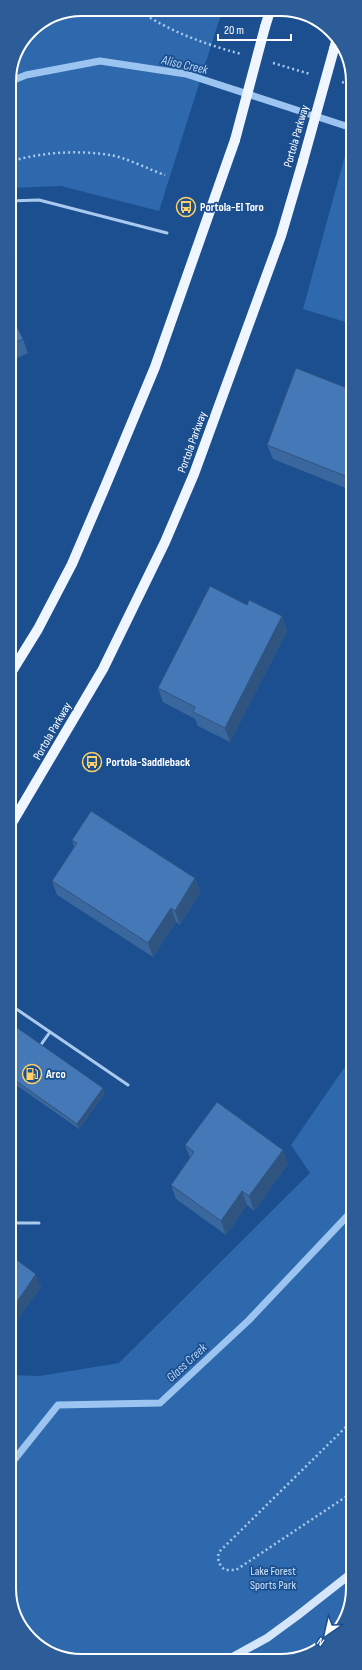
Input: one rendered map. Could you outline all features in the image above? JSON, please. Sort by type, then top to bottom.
[{"type":"main road","points":[[16,665],[38,630],[72,564],[155,367],[235,140],[269,16]]},
{"type":"main road","name":"Portola Parkway","points":[[16,816],[103,668],[165,542],[194,474],[275,251],[303,161],[335,45]]},
{"type":"street","points":[[238,1654],[267,1638],[346,1578]]},
{"type":"lane","points":[[16,201],[39,200],[167,233]]},
{"type":"lane","points":[[16,1009],[128,1084]]},
{"type":"lane","points":[[37,1051],[50,1032]]},
{"type":"lane","points":[[16,1223],[39,1223]]},
{"type":"path","points":[[16,160],[62,152],[111,155],[165,175]]},
{"type":"path","points":[[346,1427],[219,1552],[219,1564],[225,1570],[236,1570],[346,1497]]},
{"type":"green space","points":[[220,16],[159,211],[61,186],[16,188],[16,78],[18,65],[23,53],[38,32],[57,21],[69,17]]},
{"type":"green space","points":[[346,152],[346,322],[303,309]]},
{"type":"green space","name":"Lake Forest Sports Park","points":[[346,1065],[346,1592],[341,1613],[330,1632],[320,1640],[309,1647],[289,1653],[82,1654],[69,1653],[57,1649],[32,1632],[18,1605],[16,1588],[16,1375],[40,1376],[119,1363],[310,1173],[291,1145]]},
{"type":"building","points":[[16,324],[23,339],[16,342]]},
{"type":"building","points":[[296,368],[346,388],[346,476],[267,445]]},
{"type":"building","points":[[210,586],[247,605],[249,600],[282,616],[225,728],[193,712],[195,707],[158,688]]},
{"type":"building","points":[[91,811],[195,878],[175,911],[171,908],[148,943],[52,881],[77,843],[72,840]]},
{"type":"building","points":[[16,1027],[103,1088],[77,1124],[16,1081]]},
{"type":"building","points":[[217,1102],[283,1150],[249,1196],[242,1191],[221,1221],[171,1185],[194,1152],[185,1145]]},
{"type":"building","points":[[16,1259],[36,1274],[16,1303]]},
{"type":"waterway","name":"Aliso Creek","points":[[16,79],[26,75],[100,61],[186,74],[346,126]]},
{"type":"waterway","name":"Glass Creek","points":[[16,1458],[58,1405],[160,1403],[249,1320],[346,1217]]},
{"type":"place","name":"Portola-El Toro","points":[[186,207]]},
{"type":"place","name":"Portola-Saddleback","points":[[92,762]]},
{"type":"place","name":"Arco","points":[[32,1074]]}]
